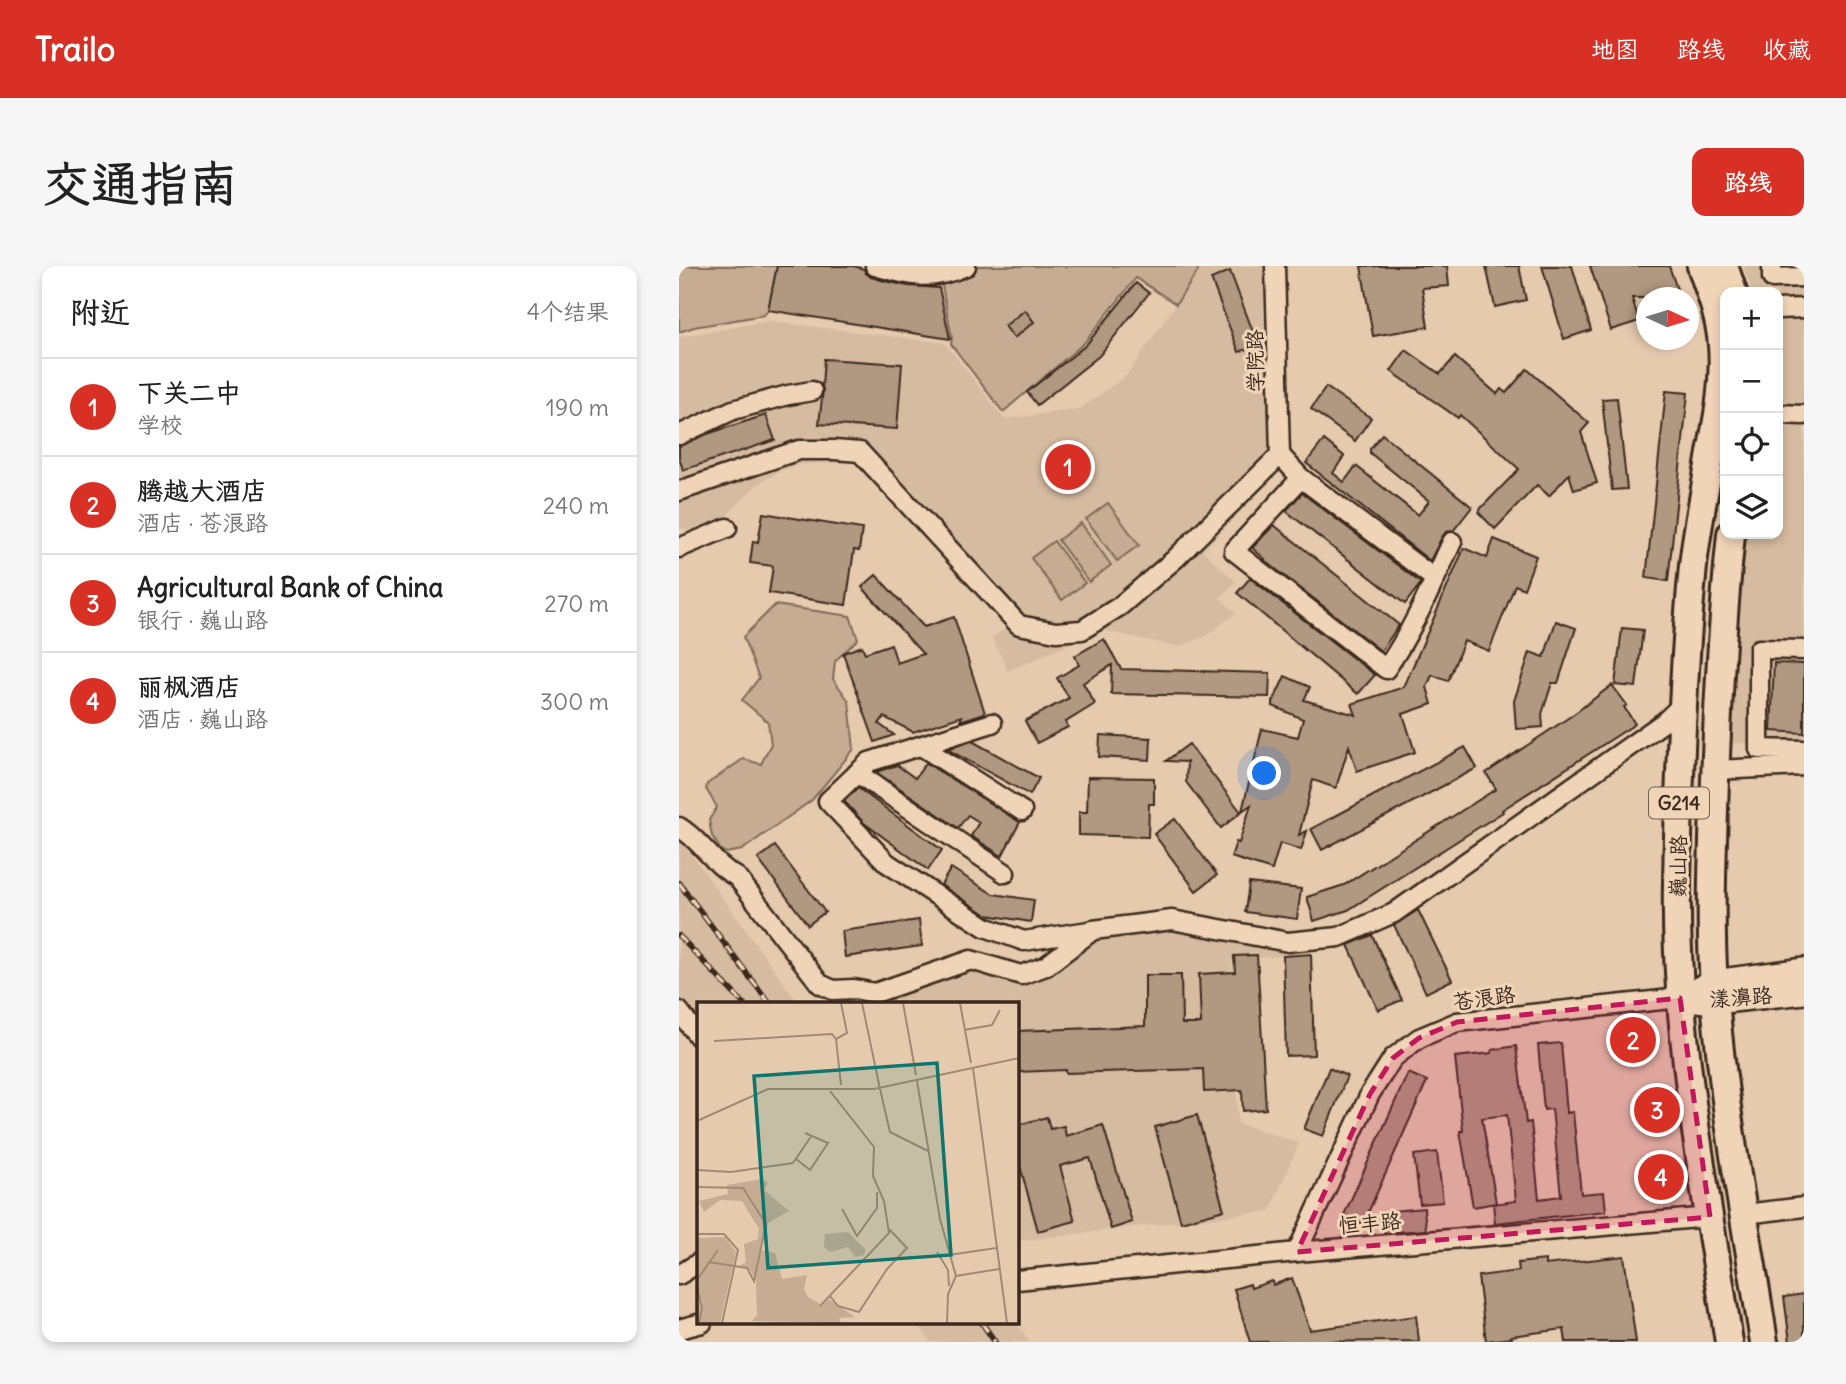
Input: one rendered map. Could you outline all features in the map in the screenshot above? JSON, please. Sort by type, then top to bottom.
[{"type":"highway","name":"巍山路","points":[[1701,266],[1720,313]]},
{"type":"highway","points":[[1724,266],[1731,287]]},
{"type":"highway","name":"巍山路","points":[[1721,413],[1722,350]]},
{"type":"highway","name":"巍山路","points":[[1720,425],[1694,558],[1683,704],[1677,935],[1688,1079],[1729,1342]]},
{"type":"highway","name":"巍山路","points":[[1731,539],[1715,770],[1711,911],[1724,1084],[1764,1342]]},
{"type":"main road","name":"漾濞路","points":[[1680,998],[1804,971]]},
{"type":"main road","name":"漾濞路","points":[[1715,992],[1804,992]]},
{"type":"street","points":[[875,266],[923,277],[947,274],[966,266]]},
{"type":"street","name":"学院路","points":[[1275,266],[1280,456]]},
{"type":"street","points":[[1772,266],[1772,278],[1804,277]]},
{"type":"street","points":[[1783,309],[1804,308]]},
{"type":"street","points":[[679,435],[733,410],[812,391]]},
{"type":"street","points":[[1783,414],[1804,415]]},
{"type":"street","points":[[679,491],[799,450],[860,452],[1019,625],[1056,632],[1082,630],[1120,606],[1175,559],[1280,456],[1301,478],[1434,579]]},
{"type":"street","points":[[1301,478],[1234,551],[1386,669],[1396,655],[1452,542]]},
{"type":"street","points":[[679,548],[727,528]]},
{"type":"street","points":[[1804,650],[1759,649],[1759,749],[1804,750]]},
{"type":"street","points":[[992,723],[869,762],[828,802],[887,863],[985,927],[1024,941],[1172,920],[1288,942],[1339,937],[1394,913],[1664,722],[1683,704]]},
{"type":"street","points":[[921,746],[1022,811]]},
{"type":"street","points":[[1715,770],[1804,766]]},
{"type":"street","points":[[857,774],[1006,873]]},
{"type":"street","points":[[679,827],[689,833],[725,870],[737,877],[820,984],[833,990],[854,989],[875,993],[971,960],[1021,975],[1046,966],[1093,930]]},
{"type":"street","points":[[838,1002],[854,989]]},
{"type":"street","name":"苍浪路","points":[[1297,1252],[1370,1094],[1393,1058],[1419,1038],[1457,1022],[1680,998]]},
{"type":"street","points":[[679,1011],[697,1035]]},
{"type":"street","points":[[1745,1214],[1804,1207]]},
{"type":"street","name":"恒丰路","points":[[1026,1279],[1297,1252],[1710,1217]]},
{"type":"street","points":[[679,1275],[697,1264]]},
{"type":"street","points":[[680,1333],[700,1324]]},
{"type":"highlighted area","points":[[1680,998],[1710,1217],[1297,1252],[1370,1094],[1393,1058],[1419,1038],[1457,1022]]},
{"type":"shaded area","points":[[679,266],[777,266],[768,310],[764,315],[679,332]]},
{"type":"shaded area","points":[[895,266],[1197,266],[1198,271],[1176,304],[1136,278],[1084,343],[1003,412],[951,344],[942,286],[933,272]]},
{"type":"shaded area","points":[[1197,266],[1268,266],[1263,308],[1277,471],[1203,551],[1236,582],[1220,598],[1236,613],[1206,636],[1178,647],[1101,630],[1008,671],[992,638],[1008,626],[855,462],[801,464],[780,471],[758,484],[715,527],[696,532],[679,528],[679,337],[769,321],[945,343],[1004,419],[1080,409],[1127,375],[1198,272]]},
{"type":"shaded area","points":[[1743,266],[1804,266],[1804,746],[1732,743],[1746,539],[1783,539],[1783,287],[1750,287]]},
{"type":"shaded area","points":[[1108,503],[1139,545],[1117,561],[1086,519]]},
{"type":"shaded area","points":[[1081,523],[1111,565],[1089,582],[1058,540]]},
{"type":"shaded area","points":[[1054,541],[1085,583],[1062,600],[1031,558]]},
{"type":"shaded area","points":[[775,605],[850,616],[858,639],[835,661],[833,679],[849,701],[854,749],[812,800],[742,850],[726,853],[712,836],[709,820],[717,807],[706,789],[707,784],[743,759],[761,764],[771,744],[768,722],[742,700],[759,678],[743,637]]},
{"type":"shaded area","points":[[679,837],[798,1002],[697,1002],[697,1016],[679,999]]},
{"type":"shaded area","points":[[1172,928],[1283,946],[1283,956],[1231,960],[1238,1123],[1299,1143],[1270,1211],[1019,1241],[1019,1002],[855,1002],[861,997],[970,966],[1022,978],[1085,942]]},
{"type":"shaded area","points":[[919,1324],[1017,1324],[1030,1342],[930,1342]]},
{"type":"building","points":[[777,266],[854,266],[864,269],[871,277],[885,281],[939,288],[950,339],[768,310]]},
{"type":"building","points":[[1361,266],[1447,266],[1449,286],[1422,288],[1428,327],[1373,336]]},
{"type":"building","points":[[1486,266],[1519,266],[1526,300],[1495,307]]},
{"type":"building","points":[[1542,266],[1572,266],[1591,330],[1564,339]]},
{"type":"building","points":[[1590,266],[1669,266],[1676,287],[1636,287],[1636,298],[1632,298],[1636,322],[1611,330]]},
{"type":"building","points":[[1230,271],[1258,345],[1239,352],[1211,279]]},
{"type":"building","points":[[1136,283],[1149,293],[1099,356],[1037,405],[1027,392],[1086,345]]},
{"type":"building","points":[[1025,310],[1034,322],[1014,338],[1005,326]]},
{"type":"building","points":[[1406,350],[1440,374],[1455,357],[1497,394],[1501,389],[1506,393],[1527,369],[1589,423],[1581,432],[1597,483],[1574,490],[1569,474],[1549,496],[1537,485],[1495,529],[1479,513],[1481,508],[1519,469],[1460,415],[1458,418],[1391,371]]},
{"type":"building","points":[[824,359],[902,364],[897,429],[819,424]]},
{"type":"building","points":[[1326,387],[1371,418],[1355,441],[1311,409]]},
{"type":"building","points":[[1666,391],[1688,393],[1668,581],[1646,578]]},
{"type":"building","points":[[1617,398],[1627,489],[1612,490],[1602,399]]},
{"type":"building","points":[[766,415],[775,440],[683,470],[679,446]]},
{"type":"building","points":[[1382,434],[1472,507],[1453,531],[1446,532],[1442,537],[1430,561],[1306,463],[1324,440],[1344,456],[1333,473],[1344,482],[1356,466],[1418,515],[1429,501],[1370,453],[1370,449]]},
{"type":"building","points":[[1302,493],[1421,583],[1405,604],[1286,511]]},
{"type":"building","points":[[763,513],[862,529],[859,551],[854,550],[846,605],[769,593],[773,566],[750,563],[753,541],[758,542]]},
{"type":"building","points":[[1274,525],[1399,625],[1381,651],[1252,548]]},
{"type":"building","points":[[1494,539],[1536,556],[1524,589],[1515,585],[1489,651],[1464,641],[1448,681],[1432,675],[1427,687],[1432,704],[1403,714],[1415,752],[1357,771],[1349,746],[1336,788],[1313,780],[1299,835],[1307,831],[1301,850],[1280,843],[1272,870],[1231,857],[1236,842],[1239,843],[1251,805],[1242,811],[1262,729],[1298,737],[1303,719],[1273,706],[1285,676],[1310,687],[1304,700],[1356,715],[1352,704],[1404,687],[1464,548],[1487,558]]},
{"type":"building","points":[[876,575],[924,627],[954,617],[985,713],[960,721],[962,716],[913,732],[884,717],[879,724],[894,735],[875,742],[843,653],[862,646],[865,653],[891,644],[897,663],[923,654],[862,587]]},
{"type":"building","points":[[1250,578],[1375,675],[1358,694],[1237,593]]},
{"type":"building","points":[[1556,621],[1576,628],[1558,683],[1552,683],[1542,714],[1543,727],[1516,729],[1514,701],[1530,652],[1544,657]]},
{"type":"building","points":[[1622,628],[1643,630],[1636,687],[1615,685]]},
{"type":"building","points":[[1104,639],[1121,669],[1270,673],[1269,697],[1111,694],[1112,665],[1083,683],[1095,704],[1066,722],[1068,727],[1037,743],[1025,721],[1069,698],[1057,678],[1079,665],[1075,656]]},
{"type":"building","points":[[1774,663],[1804,664],[1804,733],[1771,731]]},
{"type":"building","points":[[1612,685],[1627,705],[1624,707],[1635,724],[1348,910],[1314,921],[1307,897],[1344,885],[1496,789],[1486,773]]},
{"type":"building","points":[[1100,735],[1151,738],[1150,760],[1099,757]]},
{"type":"building","points":[[972,741],[1039,778],[1030,795],[947,749]]},
{"type":"building","points":[[1189,744],[1241,812],[1221,828],[1186,782],[1187,762],[1166,761]]},
{"type":"building","points":[[1465,747],[1477,768],[1322,850],[1311,829]]},
{"type":"building","points":[[926,763],[1020,822],[1002,856],[971,836],[979,822],[968,815],[958,828],[876,772],[897,765],[915,778]]},
{"type":"building","points":[[1088,777],[1154,778],[1154,804],[1149,804],[1148,837],[1079,835],[1079,812],[1087,812]]},
{"type":"building","points":[[858,788],[942,850],[928,870],[864,823],[844,801]]},
{"type":"building","points":[[1175,819],[1217,875],[1196,891],[1154,834]]},
{"type":"building","points":[[775,846],[825,912],[808,925],[758,859]]},
{"type":"building","points":[[951,868],[993,894],[1034,900],[1031,922],[987,915],[941,885]]},
{"type":"building","points":[[1249,883],[1301,889],[1297,919],[1245,912]]},
{"type":"building","points":[[1418,910],[1452,980],[1426,993],[1394,925]]},
{"type":"building","points":[[919,920],[922,946],[845,957],[842,931]]},
{"type":"building","points":[[1372,935],[1402,1000],[1378,1010],[1348,945]]},
{"type":"building","points":[[1311,954],[1314,1055],[1286,1056],[1283,956]]},
{"type":"building","points":[[1257,955],[1266,1109],[1243,1111],[1242,1090],[1204,1092],[1203,1069],[1019,1072],[1019,1031],[1145,1026],[1145,975],[1181,975],[1182,1024],[1201,1024],[1199,974],[1235,972],[1234,956]]},
{"type":"building","points":[[1561,1043],[1567,1113],[1573,1112],[1581,1194],[1604,1192],[1606,1211],[1495,1223],[1493,1204],[1516,1201],[1507,1115],[1482,1118],[1496,1203],[1473,1207],[1460,1131],[1463,1131],[1455,1057],[1492,1053],[1492,1050],[1516,1046],[1526,1123],[1531,1122],[1539,1199],[1561,1196],[1552,1109],[1544,1110],[1538,1045]]},
{"type":"building","points":[[1329,1068],[1347,1076],[1323,1136],[1304,1129]]},
{"type":"building","points":[[1408,1073],[1427,1081],[1363,1224],[1344,1215]]},
{"type":"building","points":[[1197,1115],[1224,1210],[1181,1222],[1155,1127]]},
{"type":"building","points":[[1047,1117],[1050,1129],[1064,1126],[1066,1136],[1103,1125],[1132,1222],[1111,1229],[1090,1158],[1060,1166],[1075,1221],[1038,1231],[1019,1162],[1019,1124]]},
{"type":"building","points":[[1437,1152],[1443,1202],[1420,1204],[1414,1155]]},
{"type":"building","points":[[1424,1208],[1426,1230],[1384,1233],[1382,1212]]},
{"type":"building","points":[[1624,1256],[1636,1342],[1566,1342],[1564,1329],[1486,1341],[1478,1276],[1519,1271],[1518,1263],[1545,1260],[1545,1265]]},
{"type":"building","points":[[1292,1278],[1310,1330],[1416,1316],[1419,1341],[1250,1342],[1234,1289],[1250,1284],[1251,1288],[1272,1281],[1273,1285]]},
{"type":"building","points":[[1804,1294],[1804,1342],[1790,1342],[1784,1297]]},
{"type":"railway","points":[[679,883],[768,1002]]},
{"type":"railway","points":[[679,936],[742,1002]]},
{"type":"railway","points":[[983,1324],[995,1342]]},
{"type":"place","name":"下关二中","points":[[1068,467]]},
{"type":"place","name":"腾越大酒店","points":[[1633,1040]]},
{"type":"place","name":"Agricultural Bank of China","points":[[1657,1110]]},
{"type":"place","name":"丽枫酒店","points":[[1661,1177]]}]
